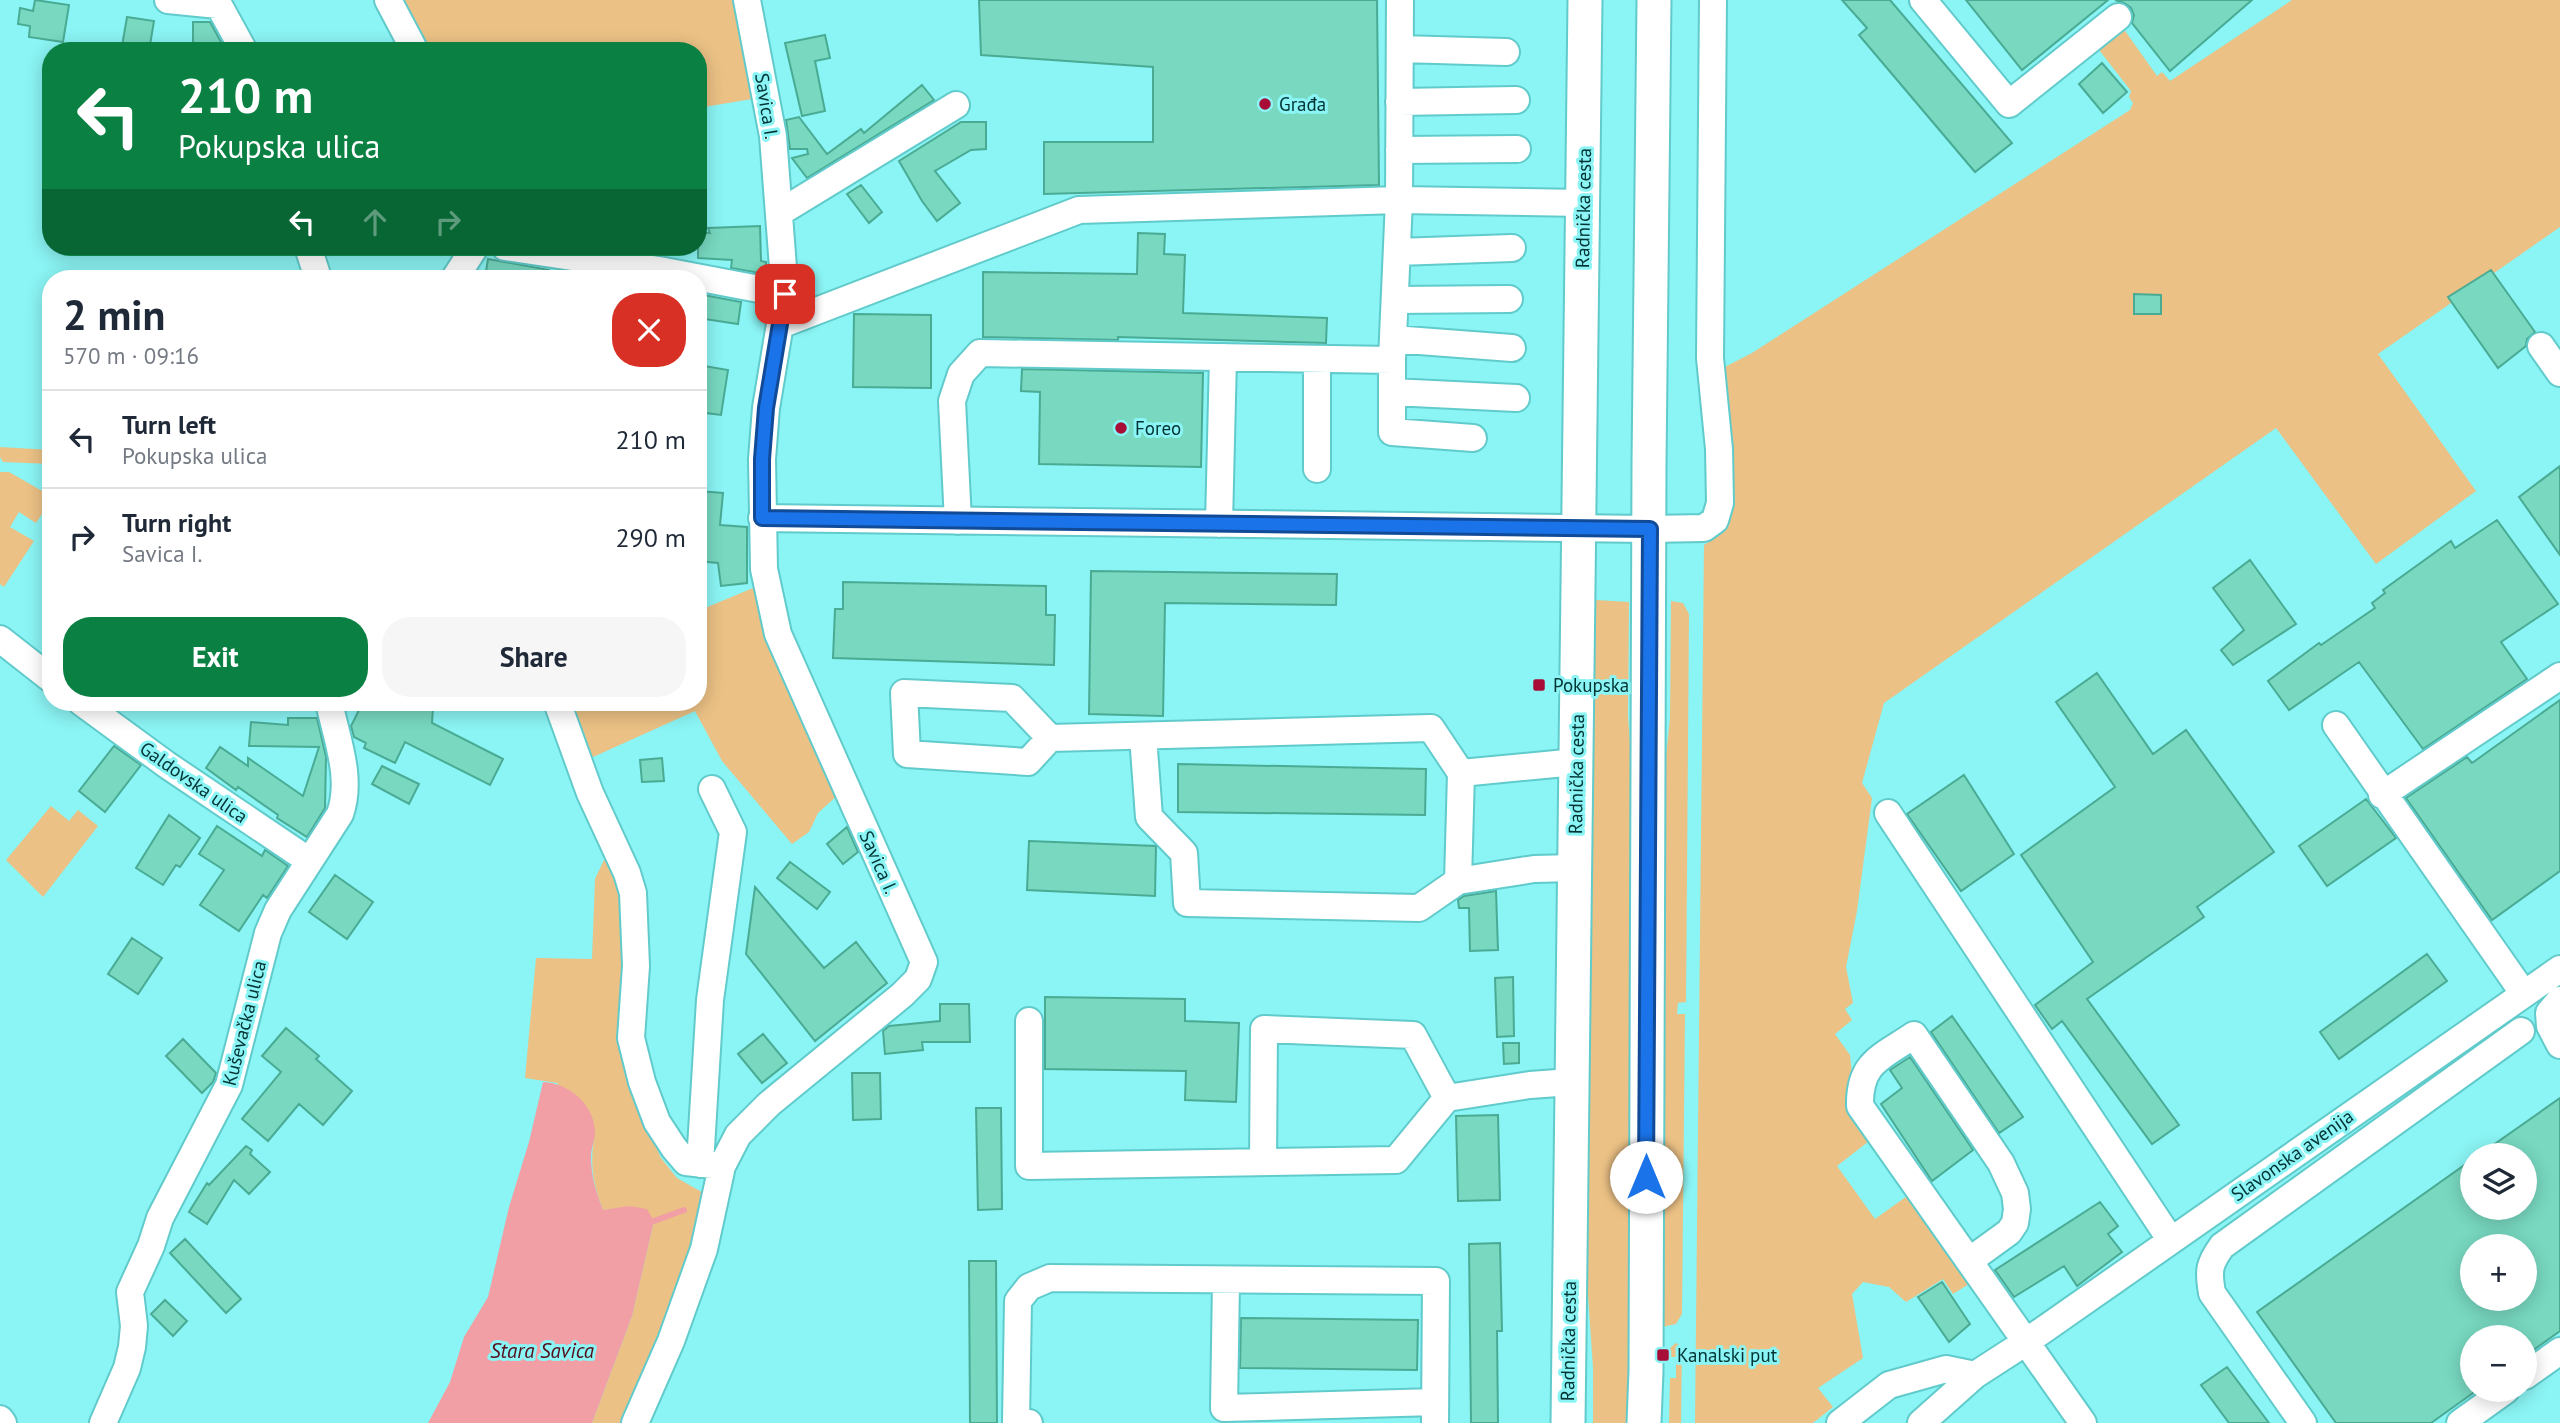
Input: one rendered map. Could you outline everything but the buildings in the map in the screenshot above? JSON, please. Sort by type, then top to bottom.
[{"type":"main road","name":"Radnička cesta","points":[[1568,1423],[1585,0]]},
{"type":"main road","points":[[1644,1423],[1654,0]]},
{"type":"street","points":[[168,0],[217,3],[239,42]]},
{"type":"street","points":[[388,0],[410,42]]},
{"type":"street","name":"Savica I.","points":[[635,1423],[671,1342],[704,1249],[711,1165],[769,1104],[902,996],[918,979],[924,962],[778,634],[764,569],[762,459],[766,408],[785,294],[773,136],[747,0]]},
{"type":"street","points":[[1400,0],[1399,200],[1392,432],[1473,439]]},
{"type":"street","points":[[762,518],[1650,529],[1704,527],[1714,520],[1720,503],[1719,449],[1710,358],[1713,0]]},
{"type":"street","points":[[1923,0],[2009,104],[2118,17]]},
{"type":"street","points":[[1400,48],[1506,52]]},
{"type":"street","points":[[1399,102],[1516,100]]},
{"type":"street","points":[[779,213],[956,105]]},
{"type":"street","points":[[1399,150],[1517,149]]},
{"type":"street","points":[[780,325],[1079,210],[1399,200],[1583,203]]},
{"type":"street","points":[[1397,252],[1512,248]]},
{"type":"street","points":[[565,256],[659,270]]},
{"type":"street","points":[[707,279],[785,294]]},
{"type":"street","points":[[1395,300],[1509,299]]},
{"type":"street","points":[[2541,346],[2560,373]]},
{"type":"street","points":[[958,521],[952,401],[961,374],[981,353],[1318,359],[1393,350],[1511,348]]},
{"type":"street","points":[[1219,524],[1223,357]]},
{"type":"street","points":[[1317,469],[1318,359]]},
{"type":"street","points":[[1392,392],[1516,398]]},
{"type":"street","points":[[0,639],[42,671]]},
{"type":"street","points":[[2382,795],[2560,676]]},
{"type":"street","points":[[1050,738],[1012,698],[904,693],[907,754],[1028,762],[1050,738],[1431,728],[1461,773],[1458,881]]},
{"type":"street","name":"Galdovska ulica","points":[[93,711],[167,765],[308,860]]},
{"type":"street","name":"Kuševačka ulica","points":[[103,1423],[118,1390],[132,1347],[134,1326],[130,1292],[151,1246],[160,1218],[223,1101],[237,1057],[268,933],[278,910],[340,814],[345,800],[344,777],[330,711]]},
{"type":"street","points":[[560,711],[590,793],[627,873],[633,893],[636,966],[631,1038],[642,1082],[657,1122],[674,1148],[686,1162],[711,1165],[710,1000],[733,832],[712,789]]},
{"type":"street","points":[[2336,726],[2524,994]]},
{"type":"street","points":[[1143,736],[1149,817],[1184,853],[1186,904],[1419,908],[1458,881],[1534,869],[1575,868]]},
{"type":"street","points":[[1461,773],[1576,762]]},
{"type":"street","points":[[1888,813],[2170,1239]]},
{"type":"street","name":"Slavonska avenija","points":[[1922,1423],[1975,1375],[2560,969]]},
{"type":"street","points":[[2560,1000],[2549,1013],[2550,1026],[2560,1045]]},
{"type":"street","points":[[1029,1021],[1028,1166],[1396,1160],[1447,1098],[1530,1085],[1571,1082]]},
{"type":"street","points":[[1263,1162],[1264,1030],[1413,1035],[1447,1098]]},
{"type":"street","points":[[2303,1423],[2212,1293],[2210,1262],[2222,1246],[2521,1031]]},
{"type":"street","points":[[1969,1261],[2009,1232],[2015,1223],[2015,1193],[2001,1163],[1914,1035],[1872,1064],[1860,1086],[1860,1106],[1969,1261],[2083,1423]]},
{"type":"street","points":[[1029,1423],[1016,1422],[1018,1301],[1029,1287],[1050,1278],[1437,1281],[1435,1413],[1224,1408],[1226,1280]]},
{"type":"street","points":[[2537,1367],[2560,1351]]},
{"type":"street","points":[[1840,1423],[1889,1385],[1946,1369],[1975,1375]]},
{"type":"street","points":[[2460,1423],[2489,1402]]},
{"type":"shaded area","points":[[395,0],[738,0],[758,98],[707,106],[707,42],[422,42]]},
{"type":"shaded area","points":[[2292,0],[2560,0],[2560,227],[2378,354],[2476,491],[2376,564],[2276,428],[1884,703],[1862,783],[1872,798],[1857,911],[1846,967],[1853,1003],[1845,1009],[1852,1020],[1835,1034],[1850,1055],[1855,1105],[1873,1138],[1837,1166],[1875,1219],[1910,1194],[1972,1282],[1953,1294],[1943,1279],[1906,1302],[1889,1287],[1863,1282],[1852,1294],[1863,1358],[1818,1388],[1833,1407],[1813,1423],[1695,1423],[1704,545],[1719,535],[1729,520],[1730,461],[1719,370],[1752,353],[2130,110],[2133,103],[2129,97],[2131,91],[2096,46],[2123,28],[2157,76],[2162,72],[2170,81]]},
{"type":"shaded area","points":[[0,447],[42,449],[42,464],[3,462]]},
{"type":"shaded area","points":[[0,472],[9,472],[42,491],[42,514],[36,523],[19,512],[10,527],[34,541],[4,587],[0,584]]},
{"type":"shaded area","points":[[753,588],[766,632],[840,793],[818,813],[809,832],[792,844],[722,761],[695,711],[707,711],[707,607]]},
{"type":"shaded area","points":[[1596,600],[1629,602],[1628,716],[1633,783],[1629,1423],[1593,1423],[1593,1368],[1584,1237],[1593,635]]},
{"type":"shaded area","points":[[1671,601],[1683,603],[1689,614],[1686,1002],[1678,1003],[1677,1014],[1685,1014],[1682,1314],[1676,1324],[1662,1327],[1660,815],[1670,718]]},
{"type":"shaded area","points":[[569,711],[695,711],[593,757],[585,753]]},
{"type":"shaded area","points":[[51,806],[69,821],[78,810],[98,826],[43,897],[6,860]]},
{"type":"shaded area","points":[[605,858],[616,868],[621,884],[645,1123],[661,1158],[677,1178],[707,1195],[670,1304],[622,1423],[592,1423],[632,1316],[654,1221],[629,1207],[603,1210],[593,1173],[595,1134],[557,1083],[525,1078],[536,958],[592,959],[595,879]]},
{"type":"shaded area","points":[[1676,1343],[1682,1347],[1681,1423],[1669,1423],[1670,1378],[1676,1378],[1676,1357],[1670,1357],[1670,1348]]},
{"type":"water","name":"Stara Savica","points":[[543,1082],[553,1083],[572,1092],[580,1098],[591,1115],[595,1135],[591,1154],[592,1171],[603,1210],[629,1206],[647,1209],[654,1221],[632,1316],[592,1423],[428,1423],[450,1382],[464,1337],[488,1297]]},
{"type":"waterway","points":[[654,1221],[684,1210]]},
{"type":"place","name":"Građa","points":[[1265,104]]},
{"type":"place","name":"Foreo","points":[[1121,428]]},
{"type":"place","name":"Pokupska","points":[[1539,685]]},
{"type":"place","name":"Kanalski put","points":[[1663,1355]]},
{"type":"route","points":[[785,294],[766,408],[762,459],[762,518],[1650,529],[1646,1177]]}]
